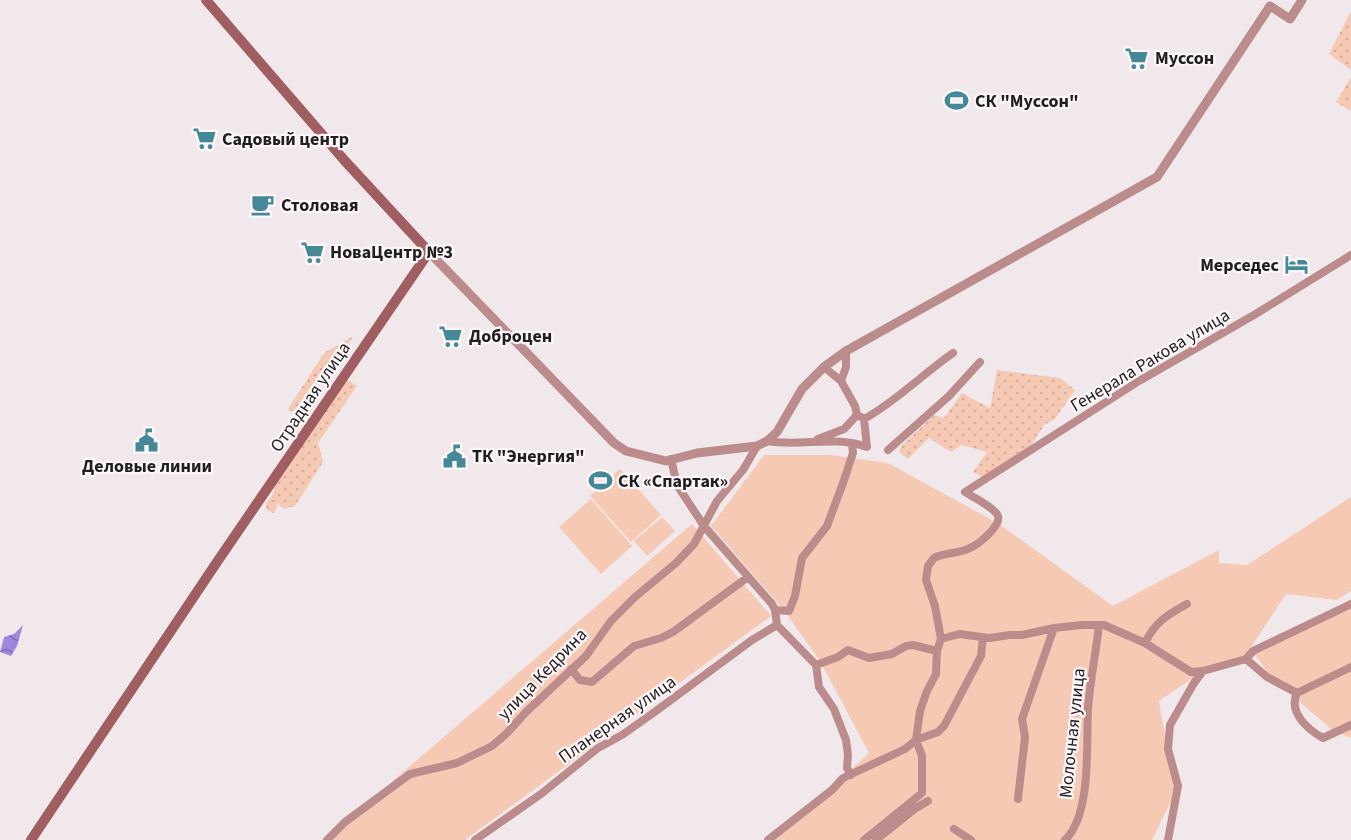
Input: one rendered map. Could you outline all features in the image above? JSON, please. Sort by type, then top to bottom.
[{"type":"main road","points":[[206,0],[345,161],[429,252]]},
{"type":"main road","name":"Отрадная улица","points":[[31,840],[429,252]]},
{"type":"street","points":[[429,252],[614,444],[638,455],[666,461],[697,453],[757,446],[777,432],[802,390],[824,368],[846,351],[1157,177],[1270,6],[1290,19],[1302,0]]},
{"type":"street","name":"Генерала Ракова улица","points":[[941,639],[935,606],[926,580],[928,566],[938,556],[972,548],[988,535],[998,522],[998,516],[994,512],[965,492],[1139,381],[1254,315],[1351,255]]},
{"type":"street","points":[[841,381],[846,367],[846,351]]},
{"type":"street","points":[[811,441],[844,429],[861,417],[878,412],[954,352]]},
{"type":"street","points":[[888,450],[949,396],[980,362]]},
{"type":"street","points":[[767,441],[783,444],[836,440],[867,447],[861,417],[841,381],[824,368]]},
{"type":"street","points":[[775,610],[789,611],[795,597],[802,558],[827,526],[853,453],[852,443]]},
{"type":"street","name":"улица Кедрина","points":[[327,840],[345,822],[410,774],[457,763],[492,746],[506,734],[570,669],[586,656],[611,621],[694,544],[717,501],[743,470],[757,446]]},
{"type":"street","points":[[671,459],[677,485],[704,526],[775,610],[777,625],[816,665],[819,687],[834,709],[846,740],[847,768],[852,775]]},
{"type":"street","points":[[570,669],[580,680],[592,682],[634,646],[674,632],[748,577]]},
{"type":"street","points":[[1145,643],[1152,628],[1167,615],[1187,604]]},
{"type":"street","points":[[864,840],[922,793],[922,756],[916,740],[927,691],[936,674],[937,651],[941,639],[959,634],[983,638],[1022,635],[1054,628],[1104,625],[1145,643],[1191,672],[1203,671],[1246,659],[1253,651],[1351,604]]},
{"type":"street","name":"Планерная улица","points":[[475,840],[541,794],[598,748],[656,711],[752,640],[777,625]]},
{"type":"street","name":"Молочная улица","points":[[1065,840],[1076,821],[1087,770],[1088,709],[1099,625]]},
{"type":"street","points":[[1018,799],[1025,737],[1022,719],[1054,628]]},
{"type":"street","points":[[768,840],[832,790],[843,778],[905,749],[916,740],[938,732],[944,726],[981,656],[983,638]]},
{"type":"street","points":[[816,665],[838,657],[848,650],[870,658],[892,654],[906,646],[913,645],[937,651]]},
{"type":"street","points":[[1246,659],[1267,677],[1297,693]]},
{"type":"street","points":[[1350,726],[1323,738],[1301,719],[1295,709],[1295,698],[1297,693],[1351,667]]},
{"type":"street","points":[[1168,840],[1178,786],[1168,749],[1170,725],[1203,671]]},
{"type":"street","points":[[876,840],[928,801]]},
{"type":"street","points":[[954,829],[971,840]]},
{"type":"shaded area","points":[[1351,11],[1351,70],[1329,54]]},
{"type":"shaded area","points":[[1351,77],[1351,111],[1336,102]]},
{"type":"shaded area","points":[[353,336],[342,355],[326,365],[294,411],[289,411],[288,409],[324,353]]},
{"type":"shaded area","points":[[997,370],[1060,378],[1075,390],[1055,419],[1044,425],[1028,451],[986,478],[973,472],[987,452],[961,445],[951,452],[929,438],[908,459],[899,452],[902,445],[934,415],[944,418],[962,393],[990,408]]},
{"type":"shaded area","points":[[346,379],[357,386],[318,443],[323,462],[295,506],[284,509],[277,503],[273,513],[267,510],[266,504],[273,494],[275,485]]},
{"type":"shaded area","points":[[764,455],[830,455],[888,463],[999,524],[1113,606],[1219,550],[1219,563],[1247,565],[1351,497],[1351,591],[1337,600],[1286,594],[1245,656],[1203,671],[1159,701],[1175,793],[1152,840],[774,840],[869,753],[820,661],[783,609],[711,526]]},
{"type":"shaded area","points":[[620,469],[661,515],[631,542],[590,496]]},
{"type":"shaded area","points":[[591,499],[632,546],[601,574],[559,527]]},
{"type":"shaded area","points":[[662,517],[675,531],[647,556],[634,541]]},
{"type":"shaded area","points":[[692,524],[771,616],[465,840],[324,840]]},
{"type":"shaded area","points":[[1351,599],[1351,738],[1332,730],[1271,677],[1253,652]]},
{"type":"water","points":[[23,625],[17,646],[11,656],[0,652],[4,637],[14,634]]},
{"type":"place","name":"Муссон","points":[[1137,58]]},
{"type":"place","name":"СК \"Муссон\"","points":[[957,101]]},
{"type":"place","name":"Садовый центр","points":[[204,139]]},
{"type":"place","name":"Столовая","points":[[263,205]]},
{"type":"place","name":"НоваЦентр №3","points":[[312,252]]},
{"type":"place","name":"Мерседес","points":[[1297,265]]},
{"type":"place","name":"Доброцен","points":[[451,336]]},
{"type":"place","name":"Деловые линии","points":[[147,440]]},
{"type":"place","name":"ТК \"Энергия\"","points":[[454,456]]},
{"type":"place","name":"СК «Спартак»","points":[[600,481]]}]
